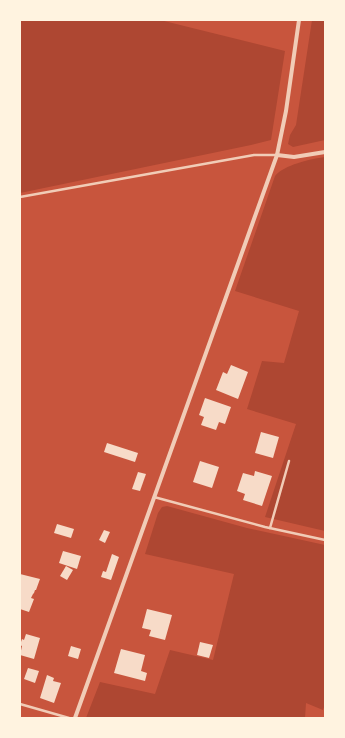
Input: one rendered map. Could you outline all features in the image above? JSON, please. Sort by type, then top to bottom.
[{"type":"street","points":[[75,718],[277,155],[286,111],[299,20]]},
{"type":"street","points":[[277,155],[294,157],[325,152]]},
{"type":"lane","points":[[20,198],[254,155],[277,155]]},
{"type":"lane","points":[[270,528],[289,461]]},
{"type":"lane","points":[[154,497],[270,528],[325,540]]},
{"type":"lane","points":[[20,704],[69,718]]},
{"type":"shaded area","points":[[20,20],[160,20],[285,51],[271,140],[20,193]]},
{"type":"shaded area","points":[[312,20],[325,20],[325,140],[293,147],[288,144],[290,135],[296,125]]},
{"type":"shaded area","points":[[325,157],[325,531],[265,517],[296,424],[247,409],[262,361],[284,363],[299,311],[235,291],[275,176],[279,172],[291,166],[305,161]]},
{"type":"shaded area","points":[[167,506],[247,528],[325,545],[325,704],[323,710],[306,703],[305,718],[86,718],[100,682],[155,694],[170,650],[213,660],[234,574],[145,554],[158,513],[162,507]]},
{"type":"building","points":[[231,365],[248,372],[238,399],[216,390],[223,372],[227,374]]},
{"type":"building","points":[[205,398],[231,407],[225,424],[219,422],[216,430],[201,425],[204,417],[199,415]]},
{"type":"building","points":[[261,432],[279,437],[273,458],[255,453]]},
{"type":"building","points":[[107,443],[138,453],[135,462],[104,452]]},
{"type":"building","points":[[200,461],[219,467],[212,488],[193,482]]},
{"type":"building","points":[[255,471],[272,476],[262,506],[243,500],[245,494],[237,491],[243,473],[254,476]]},
{"type":"building","points":[[138,472],[146,474],[140,491],[132,489]]},
{"type":"building","points":[[57,524],[74,529],[71,538],[54,533]]},
{"type":"building","points":[[104,530],[110,532],[105,543],[99,540]]},
{"type":"building","points":[[63,551],[81,556],[77,569],[59,563]]},
{"type":"building","points":[[112,554],[119,557],[111,580],[101,577],[103,571],[106,572]]},
{"type":"building","points":[[66,566],[73,570],[67,580],[60,576]]},
{"type":"building","points":[[20,574],[40,579],[31,598],[34,599],[29,612],[20,609]]},
{"type":"building","points":[[147,609],[172,615],[165,640],[149,636],[151,630],[142,628]]},
{"type":"building","points":[[26,634],[40,638],[34,659],[20,655],[22,646],[20,645]]},
{"type":"building","points":[[200,642],[213,645],[209,658],[197,655]]},
{"type":"building","points":[[71,646],[81,649],[78,659],[68,656]]},
{"type":"building","points":[[121,649],[145,655],[141,671],[147,673],[145,681],[114,673]]},
{"type":"building","points":[[28,668],[39,671],[35,683],[24,679]]},
{"type":"building","points":[[47,675],[54,678],[53,681],[61,683],[54,703],[40,698]]}]
